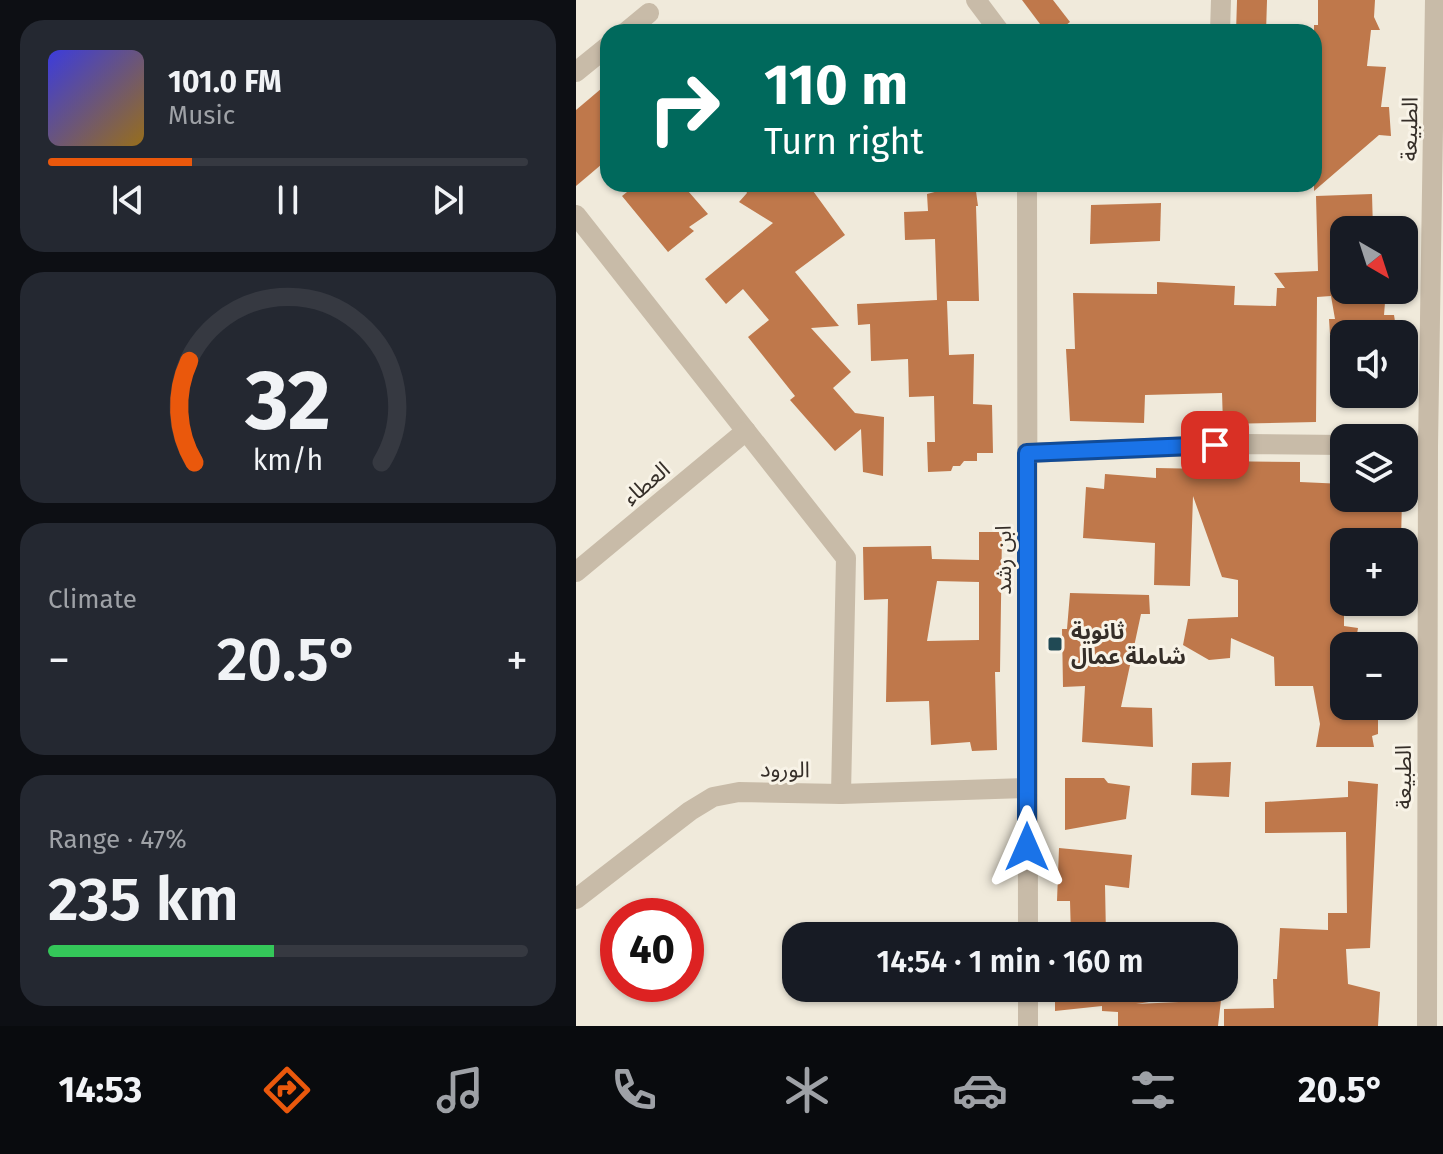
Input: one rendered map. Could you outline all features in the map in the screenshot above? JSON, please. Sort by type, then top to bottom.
[{"type":"street","points":[[976,0],[994,24]]},
{"type":"street","points":[[1220,24],[1221,0]]},
{"type":"street","name":"الطبيعة","points":[[1427,1026],[1428,446],[1435,0]]},
{"type":"street","points":[[636,24],[649,13]]},
{"type":"street","points":[[576,72],[600,52]]},
{"type":"street","name":"ابن رشد","points":[[1027,192],[1028,922]]},
{"type":"street","points":[[576,215],[846,558],[841,794]]},
{"type":"street","name":"العطاء","points":[[576,572],[746,431]]},
{"type":"street","points":[[1027,453],[1246,444],[1330,445]]},
{"type":"street","points":[[1418,446],[1428,446]]},
{"type":"street","name":"الورود","points":[[576,899],[690,811],[713,797],[739,792],[841,794],[1027,788]]},
{"type":"street","points":[[1028,1002],[1028,1026]]},
{"type":"building","points":[[1022,0],[1053,0],[1070,22],[1067,24],[1040,24]]},
{"type":"building","points":[[1237,0],[1267,0],[1266,24],[1236,24]]},
{"type":"building","points":[[1318,0],[1375,0],[1374,17],[1380,30],[1371,30],[1367,66],[1386,67],[1381,107],[1389,107],[1391,136],[1379,135],[1322,184],[1322,24],[1318,24]]},
{"type":"building","points":[[600,90],[600,166],[576,186],[576,110]]},
{"type":"building","points":[[627,192],[689,192],[708,214],[689,227],[694,231],[668,252],[622,196]]},
{"type":"building","points":[[814,192],[845,235],[795,272],[839,326],[811,328],[851,372],[833,388],[855,413],[884,417],[883,476],[863,472],[861,429],[835,451],[790,400],[795,396],[748,337],[769,320],[743,289],[726,304],[705,279],[773,223],[739,202],[747,193]]},
{"type":"building","points":[[976,192],[978,206],[979,301],[947,301],[949,355],[974,354],[973,404],[992,405],[993,453],[977,453],[977,461],[964,461],[960,466],[953,466],[951,471],[928,472],[927,442],[935,442],[934,396],[909,397],[908,359],[871,361],[870,324],[858,325],[857,304],[937,300],[935,239],[905,240],[904,212],[928,211],[927,194]]},
{"type":"building","points":[[1372,194],[1373,216],[1330,216],[1330,296],[1317,297],[1316,422],[1223,424],[1222,393],[1145,395],[1144,423],[1070,421],[1066,349],[1075,349],[1073,293],[1157,294],[1157,282],[1235,286],[1234,305],[1276,306],[1277,288],[1285,288],[1274,273],[1318,271],[1316,196]]},
{"type":"building","points":[[1161,203],[1160,241],[1090,244],[1091,205]]},
{"type":"building","points":[[1332,304],[1385,304],[1384,315],[1394,315],[1395,320],[1330,320],[1330,334],[1329,319],[1335,319]]},
{"type":"building","points":[[1212,461],[1300,462],[1300,482],[1330,483],[1330,512],[1402,512],[1401,528],[1330,528],[1330,616],[1344,616],[1344,626],[1358,628],[1357,632],[1330,632],[1330,720],[1378,720],[1378,734],[1372,736],[1374,747],[1316,747],[1320,724],[1313,686],[1275,686],[1274,657],[1231,638],[1230,658],[1209,660],[1183,645],[1188,619],[1238,617],[1238,580],[1222,577],[1193,496],[1190,586],[1154,585],[1155,543],[1083,538],[1086,487],[1104,489],[1105,474],[1156,478],[1156,468],[1207,469]]},
{"type":"building","points":[[979,532],[1002,532],[1000,672],[995,672],[997,750],[972,751],[970,742],[931,745],[929,701],[886,702],[888,599],[864,600],[863,547],[931,546],[932,559],[979,560]],"holes":[[[937,581],[979,582],[979,640],[927,641]]]},
{"type":"building","points":[[1070,593],[1149,595],[1150,614],[1141,614],[1121,707],[1152,708],[1153,747],[1082,742],[1085,686],[1063,687],[1062,629],[1067,629]]},
{"type":"building","points":[[1231,762],[1229,797],[1191,795],[1192,763]]},
{"type":"building","points":[[1065,778],[1104,778],[1108,783],[1130,786],[1126,819],[1065,830]]},
{"type":"building","points":[[1348,781],[1378,784],[1370,948],[1346,949],[1348,984],[1380,992],[1378,1026],[1224,1026],[1224,1009],[1274,1008],[1273,979],[1277,979],[1280,928],[1328,930],[1328,913],[1347,913],[1346,832],[1265,833],[1265,802],[1348,797]]},
{"type":"building","points":[[1059,848],[1132,855],[1129,888],[1105,885],[1106,922],[1071,922],[1070,901],[1057,901]]},
{"type":"building","points":[[1055,1002],[1221,1002],[1218,1026],[1118,1026],[1118,1012],[1102,1011],[1102,1006],[1055,1011]]},
{"type":"place","name":"ثانوية شاملة عمال","points":[[1055,644]]},
{"type":"route","points":[[1027,847],[1027,453],[1215,445]]}]
